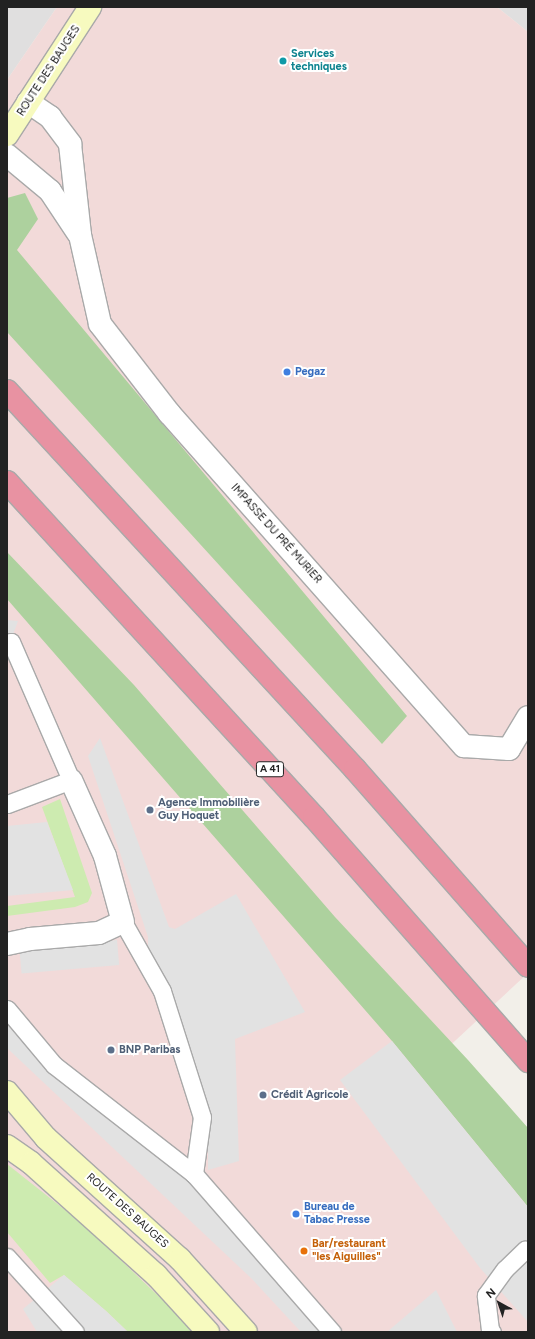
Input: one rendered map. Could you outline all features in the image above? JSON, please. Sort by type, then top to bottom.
[{"type":"highway","points":[[7,391],[355,770],[528,966]]},
{"type":"highway","name":"A 41","points":[[7,482],[314,817],[528,1061]]},
{"type":"main road","name":"ROUTE DES BAUGES","points":[[7,134],[90,7]]},
{"type":"main road","name":"ROUTE DES BAUGES","points":[[7,1092],[46,1138],[180,1259],[246,1332]]},
{"type":"main road","points":[[7,1146],[31,1163],[156,1275],[208,1332]]},
{"type":"street","name":"IMPASSE DU PRÉ MURIER","points":[[28,102],[50,116],[70,144],[80,235],[100,324],[169,413],[464,746],[509,748],[528,717]]},
{"type":"street","name":"IMPASSE DU PRÉ MURIER","points":[[7,155],[50,191],[80,235]]},
{"type":"street","points":[[7,944],[30,939],[99,933],[123,922],[105,856],[71,780]]},
{"type":"lane","points":[[7,643],[11,642],[71,780],[7,804]]},
{"type":"lane","points":[[123,922],[162,991],[202,1117],[194,1174]]},
{"type":"lane","points":[[7,1009],[54,1065],[194,1174],[332,1332]]},
{"type":"lane","points":[[492,1332],[490,1330],[486,1295],[505,1269],[525,1250]]},
{"type":"lane","points":[[7,1257],[75,1332]]},
{"type":"shaded area","points":[[7,7],[57,7],[7,80]]},
{"type":"shaded area","points":[[57,7],[497,7],[528,32],[528,973],[442,1053],[528,1158],[528,1332],[7,1332],[7,80]]},
{"type":"shaded area","points":[[497,7],[528,7],[528,32]]},
{"type":"shaded area","points":[[7,620],[18,621],[7,651]]},
{"type":"shaded area","points":[[100,738],[169,927],[175,929],[236,894],[305,1012],[235,1039],[239,1161],[208,1170],[208,1114],[148,950],[148,937],[88,756]]},
{"type":"shaded area","points":[[47,822],[73,890],[7,896],[7,826]]},
{"type":"shaded area","points":[[117,940],[119,965],[22,973],[19,949]]},
{"type":"shaded area","points":[[7,1024],[47,1067],[180,1172],[322,1332],[301,1332],[252,1279],[7,1048]]},
{"type":"shaded area","points":[[392,1041],[528,1207],[528,1322],[480,1268],[340,1080]]},
{"type":"shaded area","points":[[64,1275],[128,1332],[37,1332],[23,1309]]},
{"type":"shaded area","points":[[436,1290],[457,1332],[387,1332]]},
{"type":"green space","points":[[25,193],[38,219],[17,250],[407,716],[382,744],[7,332],[7,198]]},
{"type":"green space","points":[[7,552],[134,685],[335,917],[468,1060],[528,1128],[528,1207],[392,1041],[7,599]]},
{"type":"green space","points":[[60,799],[92,893],[88,902],[75,907],[7,916],[7,906],[75,897],[42,807]]},
{"type":"green space","points":[[7,1164],[84,1225],[196,1332],[128,1332],[64,1275],[50,1283],[7,1232]]},
{"type":"place","name":"Services techniques","points":[[283,61]]},
{"type":"place","name":"Pegaz","points":[[287,372]]},
{"type":"place","name":"Agence Immobilière Guy Hoquet","points":[[150,810]]},
{"type":"place","name":"BNP Paribas","points":[[111,1050]]},
{"type":"place","name":"Crédit Agricole","points":[[263,1095]]},
{"type":"place","name":"Bureau de Tabac Presse","points":[[296,1214]]},
{"type":"place","name":"Bar/restaurant \"les Aiguilles\"","points":[[304,1251]]}]
